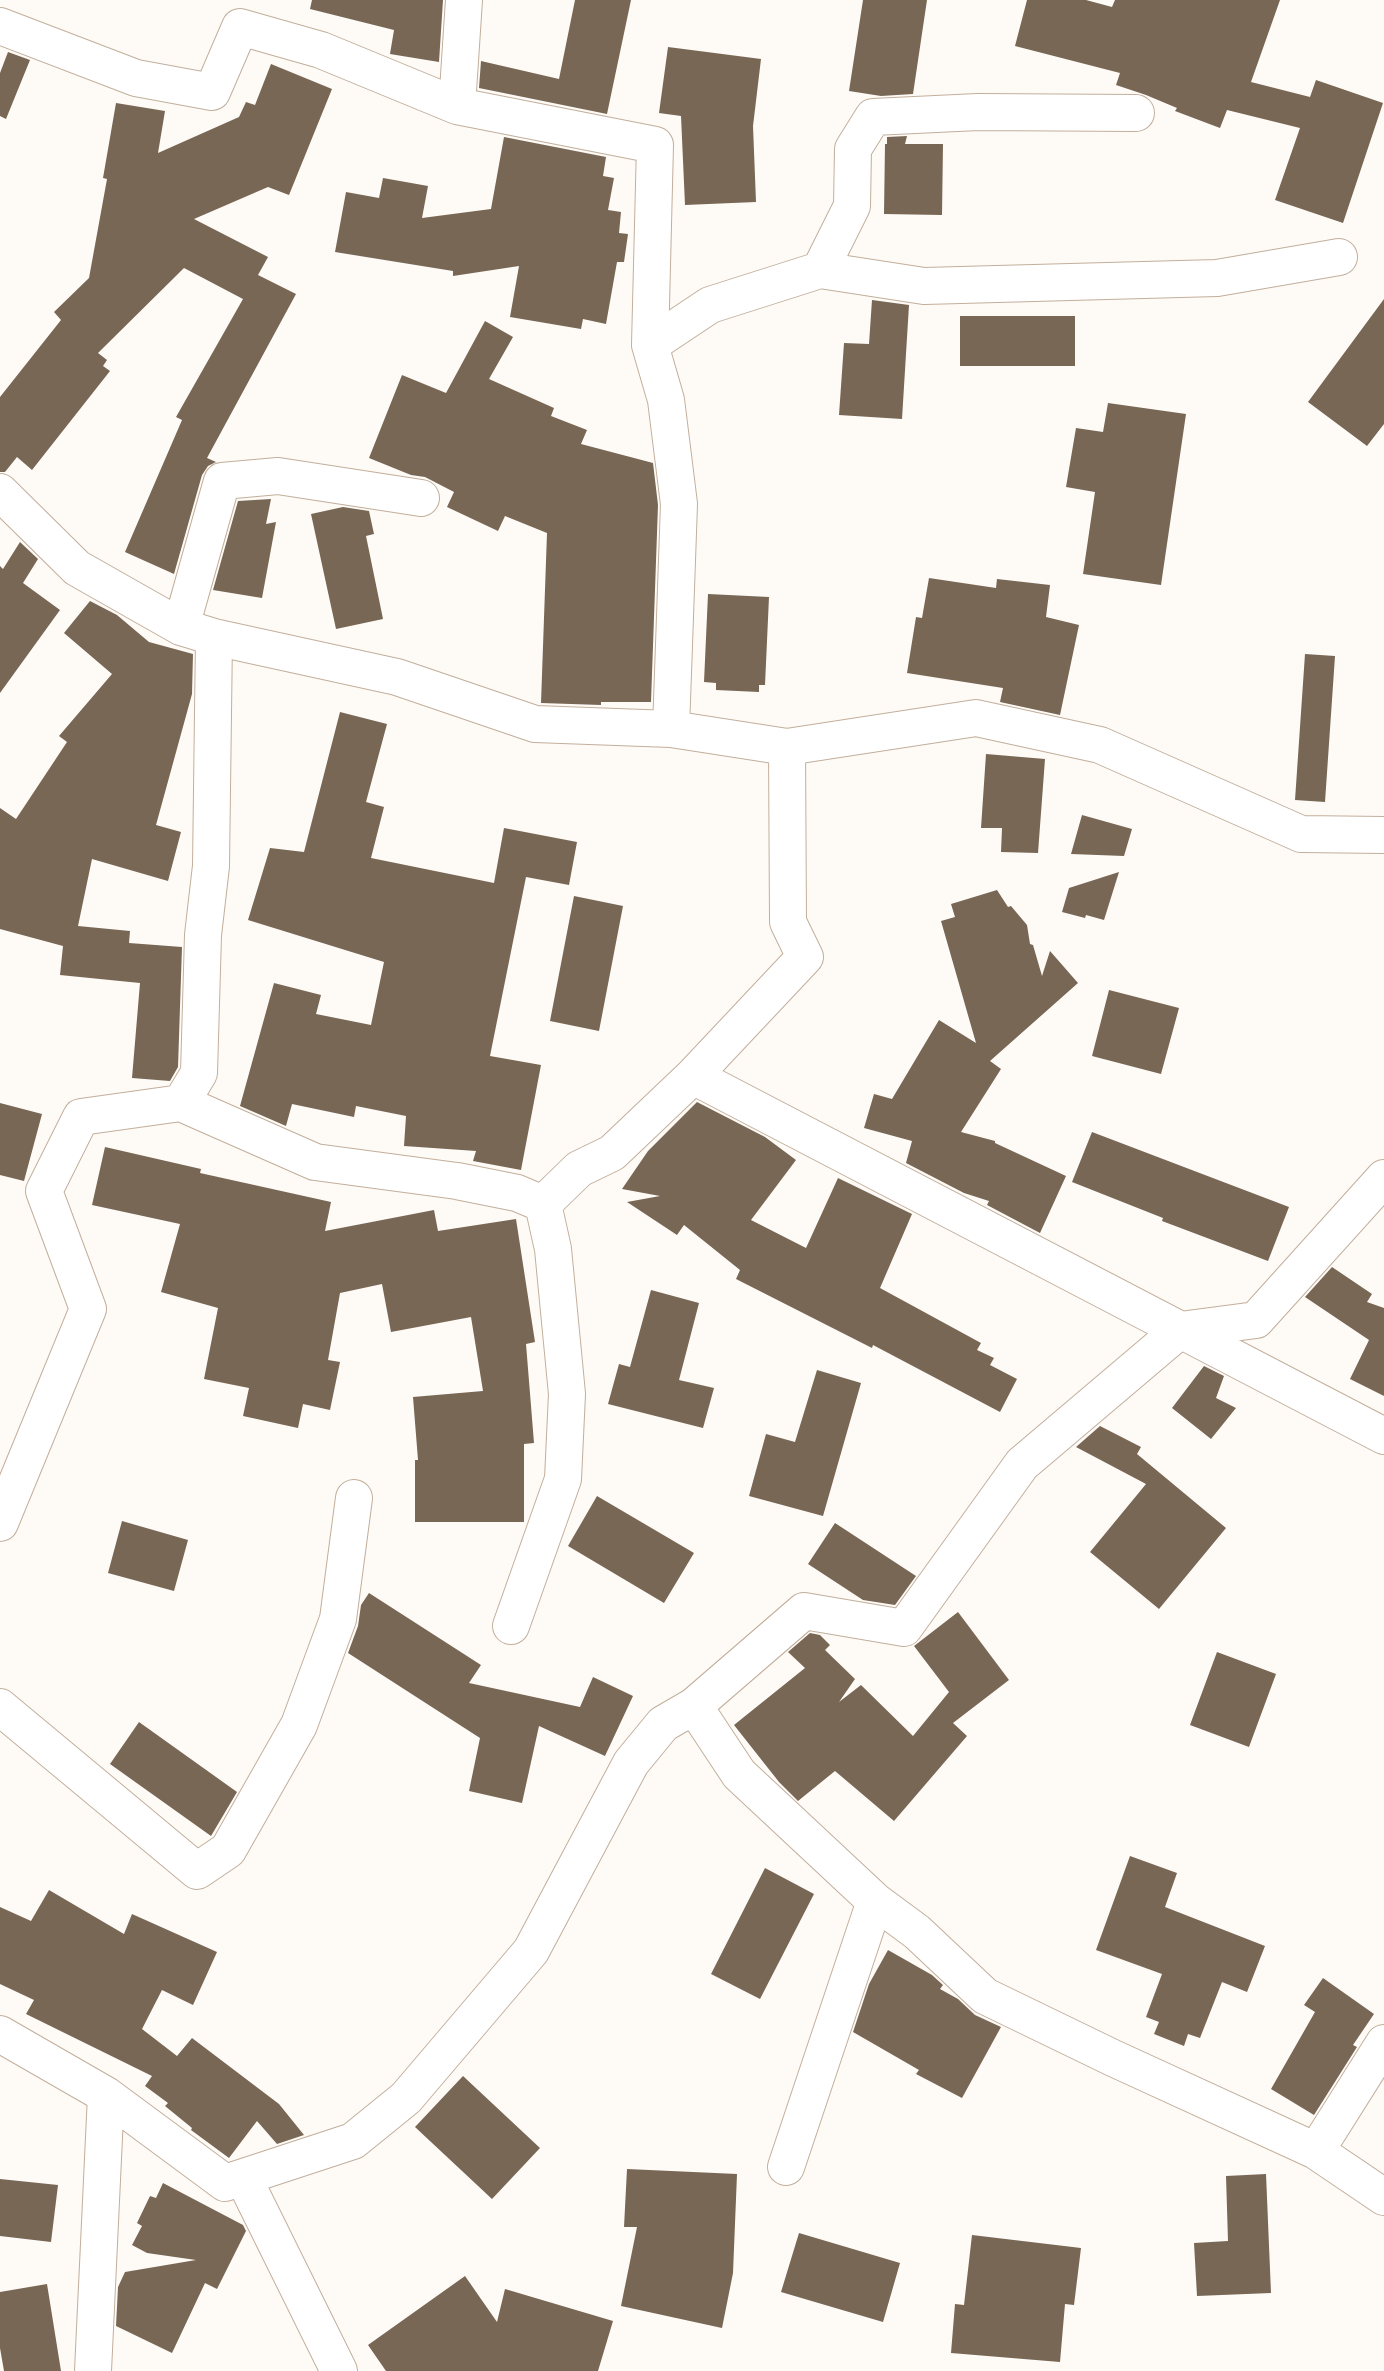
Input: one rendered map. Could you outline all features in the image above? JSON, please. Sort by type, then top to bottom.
[{"type":"street","points":[[457,106],[464,0]]},
{"type":"street","points":[[0,26],[136,78],[212,92],[240,27],[321,50],[457,106],[655,145],[650,345],[666,400],[679,504],[671,729]]},
{"type":"street","points":[[820,270],[852,206],[853,149],[873,117],[978,112],[1136,113]]},
{"type":"street","points":[[650,345],[710,305],[820,270],[924,286],[954,286],[1217,278],[1339,257]]},
{"type":"street","points":[[181,1103],[199,1073],[203,935],[211,866],[198,632],[222,481],[278,476],[421,498]]},
{"type":"street","points":[[0,492],[77,568],[198,632],[397,677],[535,724],[671,729],[787,747],[976,718],[1100,745],[1301,834],[1384,835]]},
{"type":"street","points":[[543,1204],[579,1169],[612,1153],[693,1076],[805,957],[788,922],[787,747]]},
{"type":"street","points":[[693,1076],[1384,1436]]},
{"type":"street","points":[[0,1523],[88,1309],[44,1191],[81,1117],[181,1103],[315,1162],[457,1181],[517,1193],[543,1204]]},
{"type":"street","points":[[0,2034],[106,2095],[225,2183],[353,2141],[406,2098],[531,1951],[631,1763],[663,1724],[694,1706],[804,1611],[904,1628],[1022,1464],[1180,1330],[1256,1320],[1384,1178]]},
{"type":"street","points":[[511,1626],[563,1479],[567,1394],[553,1249],[543,1204]]},
{"type":"street","points":[[0,1707],[197,1871],[228,1850],[299,1725],[338,1619],[354,1498]]},
{"type":"street","points":[[694,1706],[739,1774],[875,1901],[917,1932],[985,1996],[1316,2151],[1384,2197]]},
{"type":"street","points":[[786,2167],[875,1901]]},
{"type":"street","points":[[1316,2151],[1384,2043]]},
{"type":"street","points":[[93,2371],[106,2095]]},
{"type":"street","points":[[244,2179],[339,2371]]},
{"type":"building","points":[[312,0],[443,0],[439,62],[390,54],[394,30],[310,9]]},
{"type":"building","points":[[575,0],[631,0],[607,114],[479,88],[481,61],[559,79]]},
{"type":"building","points":[[863,0],[927,0],[913,94],[881,96],[849,91]]},
{"type":"building","points":[[1027,0],[1086,0],[1112,7],[1115,0],[1280,0],[1251,82],[1310,97],[1316,80],[1383,103],[1343,223],[1275,200],[1300,128],[1227,110],[1220,128],[1116,85],[1120,73],[1015,46]]},
{"type":"building","points":[[668,47],[761,59],[753,126],[756,202],[685,205],[681,116],[659,113]]},
{"type":"building","points":[[8,52],[30,60],[6,119],[0,116],[0,73]]},
{"type":"building","points":[[271,64],[332,89],[289,195],[268,187],[194,219],[268,257],[258,275],[296,294],[207,458],[216,462],[208,466],[202,475],[174,574],[125,552],[182,420],[176,417],[243,299],[184,268],[98,353],[107,360],[103,366],[110,371],[32,470],[17,457],[5,472],[0,472],[0,397],[61,320],[54,312],[89,278],[107,179],[103,178],[116,103],[165,111],[158,153],[239,117],[246,102],[255,105]]},
{"type":"building","points":[[907,136],[905,144],[943,144],[942,215],[884,214],[887,137]]},
{"type":"building","points":[[504,137],[606,157],[603,176],[614,178],[608,210],[621,212],[619,233],[628,234],[624,262],[617,262],[606,324],[583,319],[581,329],[510,317],[519,266],[453,276],[453,271],[335,252],[346,192],[379,198],[383,178],[428,186],[422,218],[491,209]]},
{"type":"building","points":[[1384,299],[1384,424],[1367,446],[1308,402]]},
{"type":"building","points":[[872,300],[909,305],[902,419],[839,415],[844,343],[869,344]]},
{"type":"building","points":[[960,316],[1075,316],[1075,366],[960,366]]},
{"type":"building","points":[[485,321],[513,337],[489,379],[554,408],[551,416],[587,430],[581,444],[653,463],[658,505],[651,702],[601,702],[601,705],[541,703],[547,533],[505,516],[498,531],[447,507],[454,492],[425,477],[411,475],[369,458],[402,375],[446,393]]},
{"type":"building","points":[[1108,403],[1186,414],[1161,585],[1083,574],[1095,492],[1066,487],[1076,428],[1103,432]]},
{"type":"building","points":[[271,499],[266,524],[276,522],[262,598],[213,590],[238,501]]},
{"type":"building","points":[[343,507],[369,511],[374,534],[366,536],[383,619],[336,629],[311,514]]},
{"type":"building","points":[[20,542],[38,559],[23,583],[60,610],[0,693],[0,566],[3,569]]},
{"type":"building","points":[[929,578],[996,588],[997,579],[1050,585],[1046,617],[1079,625],[1060,715],[1000,702],[1003,688],[907,673],[916,617],[922,618]]},
{"type":"building","points":[[708,594],[769,597],[765,685],[759,685],[759,692],[716,690],[716,683],[704,682]]},
{"type":"building","points":[[90,601],[117,615],[149,642],[193,654],[192,694],[156,825],[181,832],[168,881],[92,859],[78,926],[130,931],[129,943],[182,947],[178,1067],[170,1081],[132,1078],[140,983],[60,975],[63,946],[0,929],[0,808],[16,819],[67,742],[59,736],[112,674],[64,633]]},
{"type":"building","points":[[1305,654],[1335,656],[1325,802],[1295,800]]},
{"type":"building","points":[[340,712],[387,724],[366,802],[384,807],[371,858],[494,883],[504,828],[577,842],[569,885],[526,877],[490,1056],[541,1065],[521,1170],[473,1161],[476,1151],[404,1146],[406,1116],[356,1106],[354,1117],[292,1104],[286,1126],[240,1106],[274,983],[321,995],[316,1014],[371,1025],[384,962],[248,920],[270,848],[304,852]]},
{"type":"building","points":[[986,754],[1045,759],[1038,853],[1001,852],[1002,828],[981,828]]},
{"type":"building","points":[[1082,815],[1132,829],[1124,856],[1071,854]]},
{"type":"building","points":[[1119,872],[1104,920],[1062,912],[1069,888]]},
{"type":"building","points":[[997,890],[1008,907],[1011,906],[1027,925],[1030,944],[1033,945],[1042,976],[1050,951],[1078,983],[990,1061],[1001,1069],[961,1132],[995,1141],[1066,1176],[1040,1233],[987,1205],[989,1201],[964,1193],[906,1163],[912,1141],[864,1128],[874,1094],[892,1099],[939,1020],[976,1043],[941,921],[955,917],[951,904]]},
{"type":"building","points":[[574,896],[623,906],[599,1031],[550,1021]]},
{"type":"building","points":[[1109,990],[1179,1008],[1161,1074],[1092,1056]]},
{"type":"building","points":[[697,1102],[765,1137],[796,1160],[751,1220],[806,1248],[838,1178],[912,1214],[880,1288],[981,1343],[977,1350],[994,1358],[990,1365],[1017,1379],[1000,1412],[873,1345],[872,1348],[736,1279],[740,1270],[684,1225],[677,1235],[627,1202],[660,1196],[622,1189],[648,1151]]},
{"type":"building","points":[[0,1103],[42,1114],[24,1181],[0,1175]]},
{"type":"building","points":[[1092,1132],[1289,1207],[1268,1261],[1162,1221],[1163,1218],[1072,1182]]},
{"type":"building","points":[[105,1147],[201,1169],[200,1173],[331,1202],[325,1231],[434,1210],[438,1231],[516,1219],[535,1342],[526,1344],[534,1443],[524,1444],[524,1522],[415,1522],[415,1460],[418,1460],[413,1397],[483,1391],[471,1317],[391,1332],[382,1284],[340,1293],[328,1360],[340,1362],[330,1410],[303,1404],[298,1428],[243,1416],[249,1388],[204,1379],[218,1308],[161,1292],[180,1224],[92,1205]]},
{"type":"building","points":[[1332,1267],[1372,1294],[1367,1302],[1384,1308],[1384,1396],[1350,1379],[1369,1340],[1305,1297]]},
{"type":"building","points":[[651,1290],[699,1303],[679,1380],[714,1388],[703,1428],[608,1404],[619,1364],[630,1367]]},
{"type":"building","points":[[1204,1366],[1224,1376],[1216,1398],[1236,1408],[1211,1439],[1172,1408]]},
{"type":"building","points":[[817,1370],[861,1383],[823,1516],[749,1496],[766,1434],[795,1442]]},
{"type":"building","points":[[1100,1426],[1141,1447],[1137,1454],[1226,1528],[1159,1609],[1090,1552],[1146,1484],[1076,1447]]},
{"type":"building","points":[[597,1496],[694,1553],[664,1603],[568,1546]]},
{"type":"building","points":[[122,1521],[188,1540],[174,1591],[108,1573]]},
{"type":"building","points":[[835,1523],[916,1576],[895,1605],[863,1600],[808,1564]]},
{"type":"building","points":[[369,1593],[481,1665],[469,1683],[580,1707],[593,1677],[633,1696],[605,1756],[539,1726],[522,1803],[469,1791],[480,1738],[348,1653],[358,1626],[361,1605]]},
{"type":"building","points":[[958,1612],[1009,1680],[953,1723],[967,1736],[894,1821],[835,1771],[798,1801],[734,1725],[805,1668],[788,1652],[810,1633],[820,1635],[830,1645],[825,1650],[855,1679],[839,1702],[861,1685],[913,1736],[949,1692],[914,1646]]},
{"type":"building","points":[[1217,1652],[1276,1674],[1249,1747],[1190,1725]]},
{"type":"building","points":[[139,1722],[237,1792],[211,1836],[110,1764]]},
{"type":"building","points":[[1130,1856],[1177,1873],[1165,1907],[1265,1946],[1247,1992],[1222,1982],[1200,2038],[1188,2034],[1184,2046],[1154,2034],[1159,2022],[1146,2017],[1162,1974],[1096,1950]]},
{"type":"building","points":[[765,1868],[814,1894],[760,1999],[711,1974]]},
{"type":"building","points":[[49,1890],[124,1934],[132,1914],[217,1952],[193,2005],[162,1990],[142,2029],[177,2056],[192,2038],[279,2104],[304,2135],[277,2144],[257,2121],[229,2158],[191,2130],[165,2106],[168,2103],[145,2086],[152,2076],[26,2014],[34,2000],[0,1984],[0,1907],[31,1921]]},
{"type":"building","points":[[888,1950],[932,1975],[943,1985],[940,1989],[958,1999],[975,2015],[1001,2027],[962,2098],[916,2074],[919,2070],[853,2032],[869,1984]]},
{"type":"building","points":[[1323,1978],[1374,2014],[1314,2115],[1271,2089],[1315,2012],[1304,2005]]},
{"type":"building","points":[[463,2076],[540,2148],[492,2199],[415,2127]]},
{"type":"building","points":[[627,2169],[737,2174],[733,2273],[722,2328],[621,2306],[637,2227],[624,2227]]},
{"type":"building","points":[[1266,2174],[1271,2293],[1197,2296],[1194,2243],[1228,2241],[1226,2176]]},
{"type":"building","points":[[0,2179],[58,2185],[51,2242],[0,2236]]},
{"type":"building","points":[[163,2183],[243,2225],[246,2231],[217,2289],[205,2283],[172,2353],[116,2326],[118,2287],[125,2272],[196,2260],[147,2253],[132,2245],[142,2226],[137,2223],[150,2196],[156,2198]]},
{"type":"building","points":[[799,2233],[900,2263],[883,2322],[781,2292]]},
{"type":"building","points":[[972,2235],[1081,2248],[1074,2305],[1065,2304],[1060,2362],[951,2353],[955,2304],[964,2305]]},
{"type":"building","points":[[465,2276],[497,2322],[505,2289],[613,2321],[598,2371],[386,2371],[368,2345]]},
{"type":"building","points":[[47,2284],[61,2371],[4,2371],[0,2348],[0,2292]]}]
